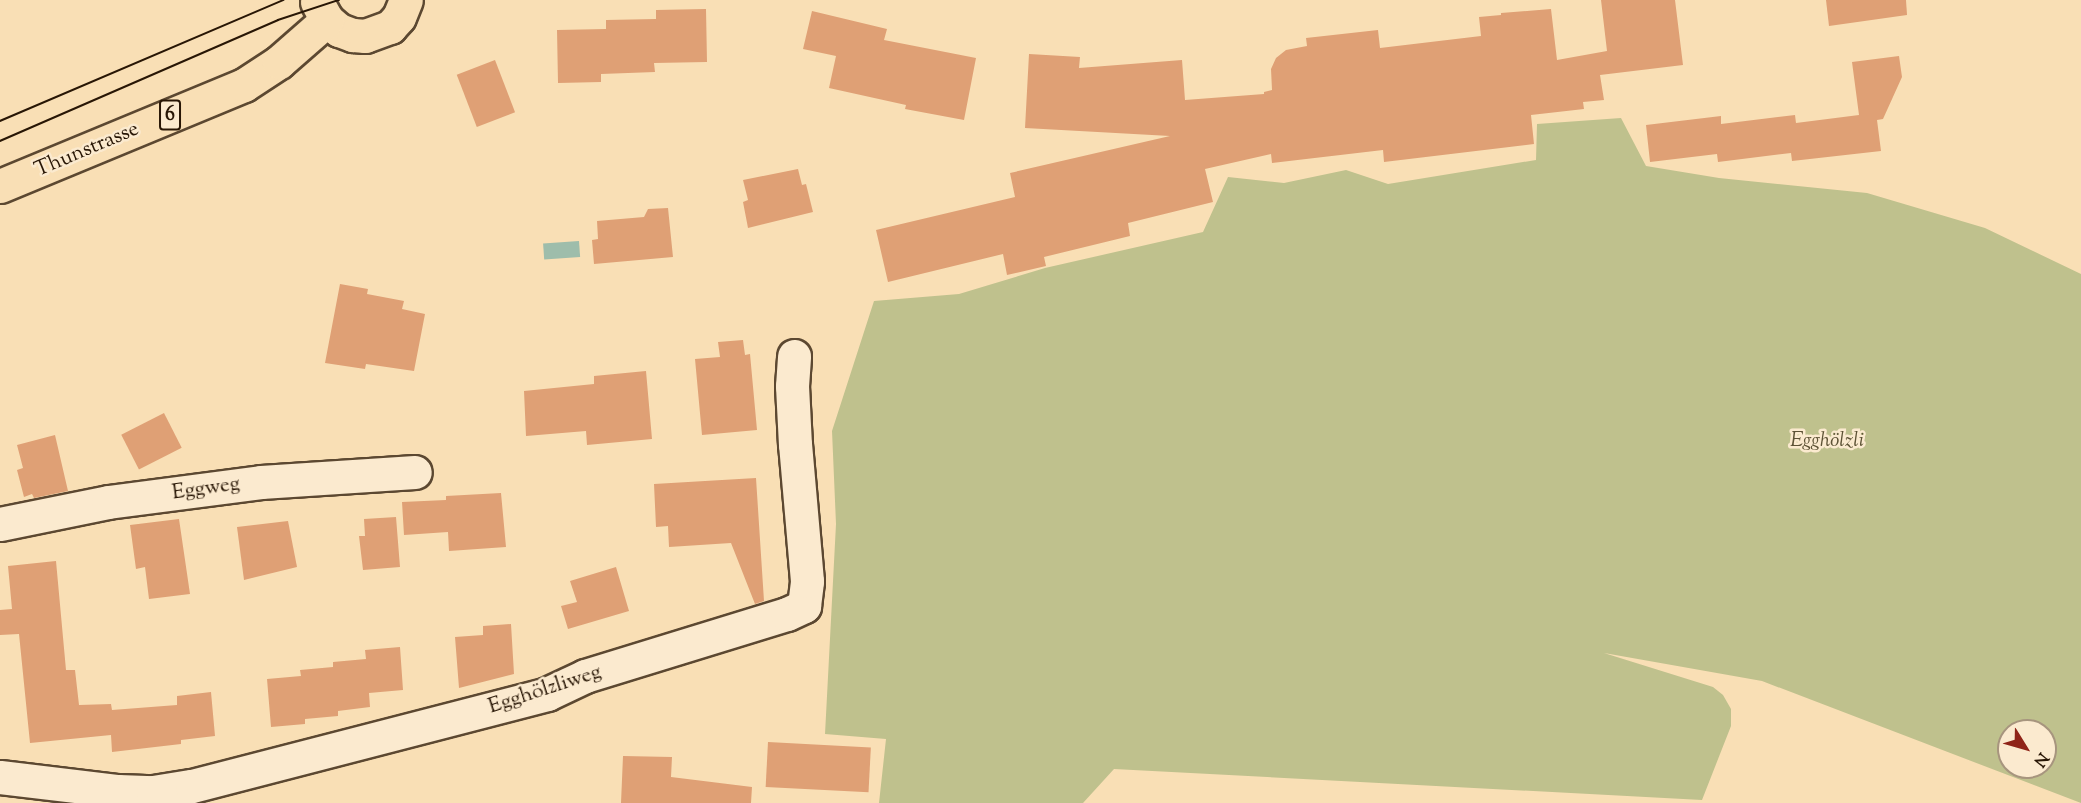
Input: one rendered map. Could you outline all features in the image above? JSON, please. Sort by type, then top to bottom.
[{"type":"main road","points":[[322,10],[339,30],[352,35],[378,33],[399,17],[406,0]]},
{"type":"main road","name":"Thunstrasse","points":[[0,186],[244,84],[279,62],[322,10]]},
{"type":"street","name":"Egghölzliweg","points":[[0,777],[118,791],[153,792],[192,786],[547,694],[585,676],[787,614],[804,606],[807,581],[795,445],[792,386],[794,356]]},
{"type":"street","name":"Eggweg","points":[[0,524],[108,502],[261,482],[415,472]]},
{"type":"green space","name":"Egghölzli","points":[[1621,118],[1646,166],[1719,178],[1867,193],[1985,228],[2081,274],[2081,803],[2018,779],[2057,779],[2057,719],[1997,719],[1997,771],[1762,681],[1604,653],[1713,687],[1723,695],[1731,709],[1731,726],[1702,800],[1114,769],[1083,803],[879,803],[886,739],[825,734],[836,524],[832,431],[874,301],[959,294],[1045,268],[1203,232],[1228,177],[1284,183],[1346,170],[1388,184],[1536,160],[1537,124]]},
{"type":"shaded area","points":[[579,241],[580,257],[544,259],[543,244]]},
{"type":"building","points":[[1601,0],[1675,0],[1683,65],[1600,75],[1604,100],[1583,102],[1584,109],[1531,115],[1534,144],[1384,162],[1383,150],[1272,163],[1271,154],[1205,169],[1213,202],[1128,223],[1130,236],[1044,257],[1046,266],[1007,275],[1003,254],[888,282],[876,230],[1015,197],[1010,173],[1170,136],[1025,128],[1029,54],[1080,57],[1079,68],[1182,60],[1185,100],[1264,94],[1272,90],[1271,69],[1276,58],[1286,50],[1307,46],[1306,38],[1378,30],[1380,48],[1481,36],[1479,17],[1501,15],[1501,13],[1551,9],[1557,60],[1607,51]]},
{"type":"building","points":[[1826,0],[1906,0],[1907,15],[1829,26]]},
{"type":"building","points":[[706,9],[707,62],[654,63],[655,72],[601,74],[601,82],[558,83],[557,30],[606,29],[606,20],[656,19],[656,10]]},
{"type":"building","points":[[812,11],[887,29],[884,40],[976,58],[964,120],[905,109],[906,105],[829,88],[836,56],[803,49]]},
{"type":"building","points":[[1899,56],[1902,77],[1883,119],[1877,120],[1881,151],[1792,161],[1791,153],[1718,162],[1717,154],[1650,162],[1646,125],[1721,116],[1721,124],[1795,115],[1796,123],[1859,115],[1852,62]]},
{"type":"building","points":[[495,60],[515,112],[477,127],[457,75]]},
{"type":"building","points":[[798,169],[802,185],[806,184],[813,212],[748,228],[743,202],[748,200],[743,180]]},
{"type":"building","points":[[668,208],[673,257],[594,264],[592,240],[598,239],[597,221],[644,217],[648,209]]},
{"type":"building","points":[[340,284],[368,289],[367,294],[404,301],[402,309],[425,314],[414,371],[366,364],[365,369],[325,363]]},
{"type":"building","points":[[743,340],[745,355],[750,354],[757,430],[702,435],[695,359],[720,357],[718,342]]},
{"type":"building","points":[[646,371],[652,439],[587,445],[586,431],[526,436],[524,391],[594,384],[594,376]]},
{"type":"building","points":[[164,413],[182,448],[139,470],[121,435]]},
{"type":"building","points":[[55,435],[68,491],[34,498],[32,494],[24,497],[17,470],[23,468],[17,445]]},
{"type":"building","points":[[756,478],[764,601],[755,604],[731,543],[669,547],[668,526],[656,527],[654,484]]},
{"type":"building","points":[[501,493],[506,547],[449,551],[448,532],[404,535],[402,502],[446,500],[446,496]]},
{"type":"building","points":[[396,517],[400,567],[363,570],[359,536],[365,536],[364,519]]},
{"type":"building","points":[[179,519],[190,594],[149,599],[145,567],[136,569],[130,525]]},
{"type":"building","points":[[288,521],[297,567],[244,580],[237,527]]},
{"type":"building","points":[[56,561],[66,670],[75,670],[79,705],[111,704],[112,710],[177,705],[177,696],[211,692],[215,736],[181,740],[181,744],[112,752],[111,735],[30,743],[19,634],[0,635],[0,610],[12,609],[8,566]]},
{"type":"building","points":[[616,567],[629,611],[568,629],[561,606],[577,602],[570,581]]},
{"type":"building","points":[[511,624],[514,674],[459,688],[455,637],[483,635],[483,626]]},
{"type":"building","points":[[400,647],[403,690],[369,693],[370,707],[338,711],[338,716],[305,719],[305,724],[271,727],[267,679],[301,676],[300,670],[333,667],[333,662],[366,659],[365,650]]},
{"type":"building","points":[[768,742],[871,747],[869,792],[766,787]]},
{"type":"building","points":[[623,756],[672,757],[671,777],[752,787],[751,803],[621,803]]},
{"type":"tram line","points":[[0,121],[283,0]]},
{"type":"tram line","points":[[0,141],[278,20],[339,0]]}]
